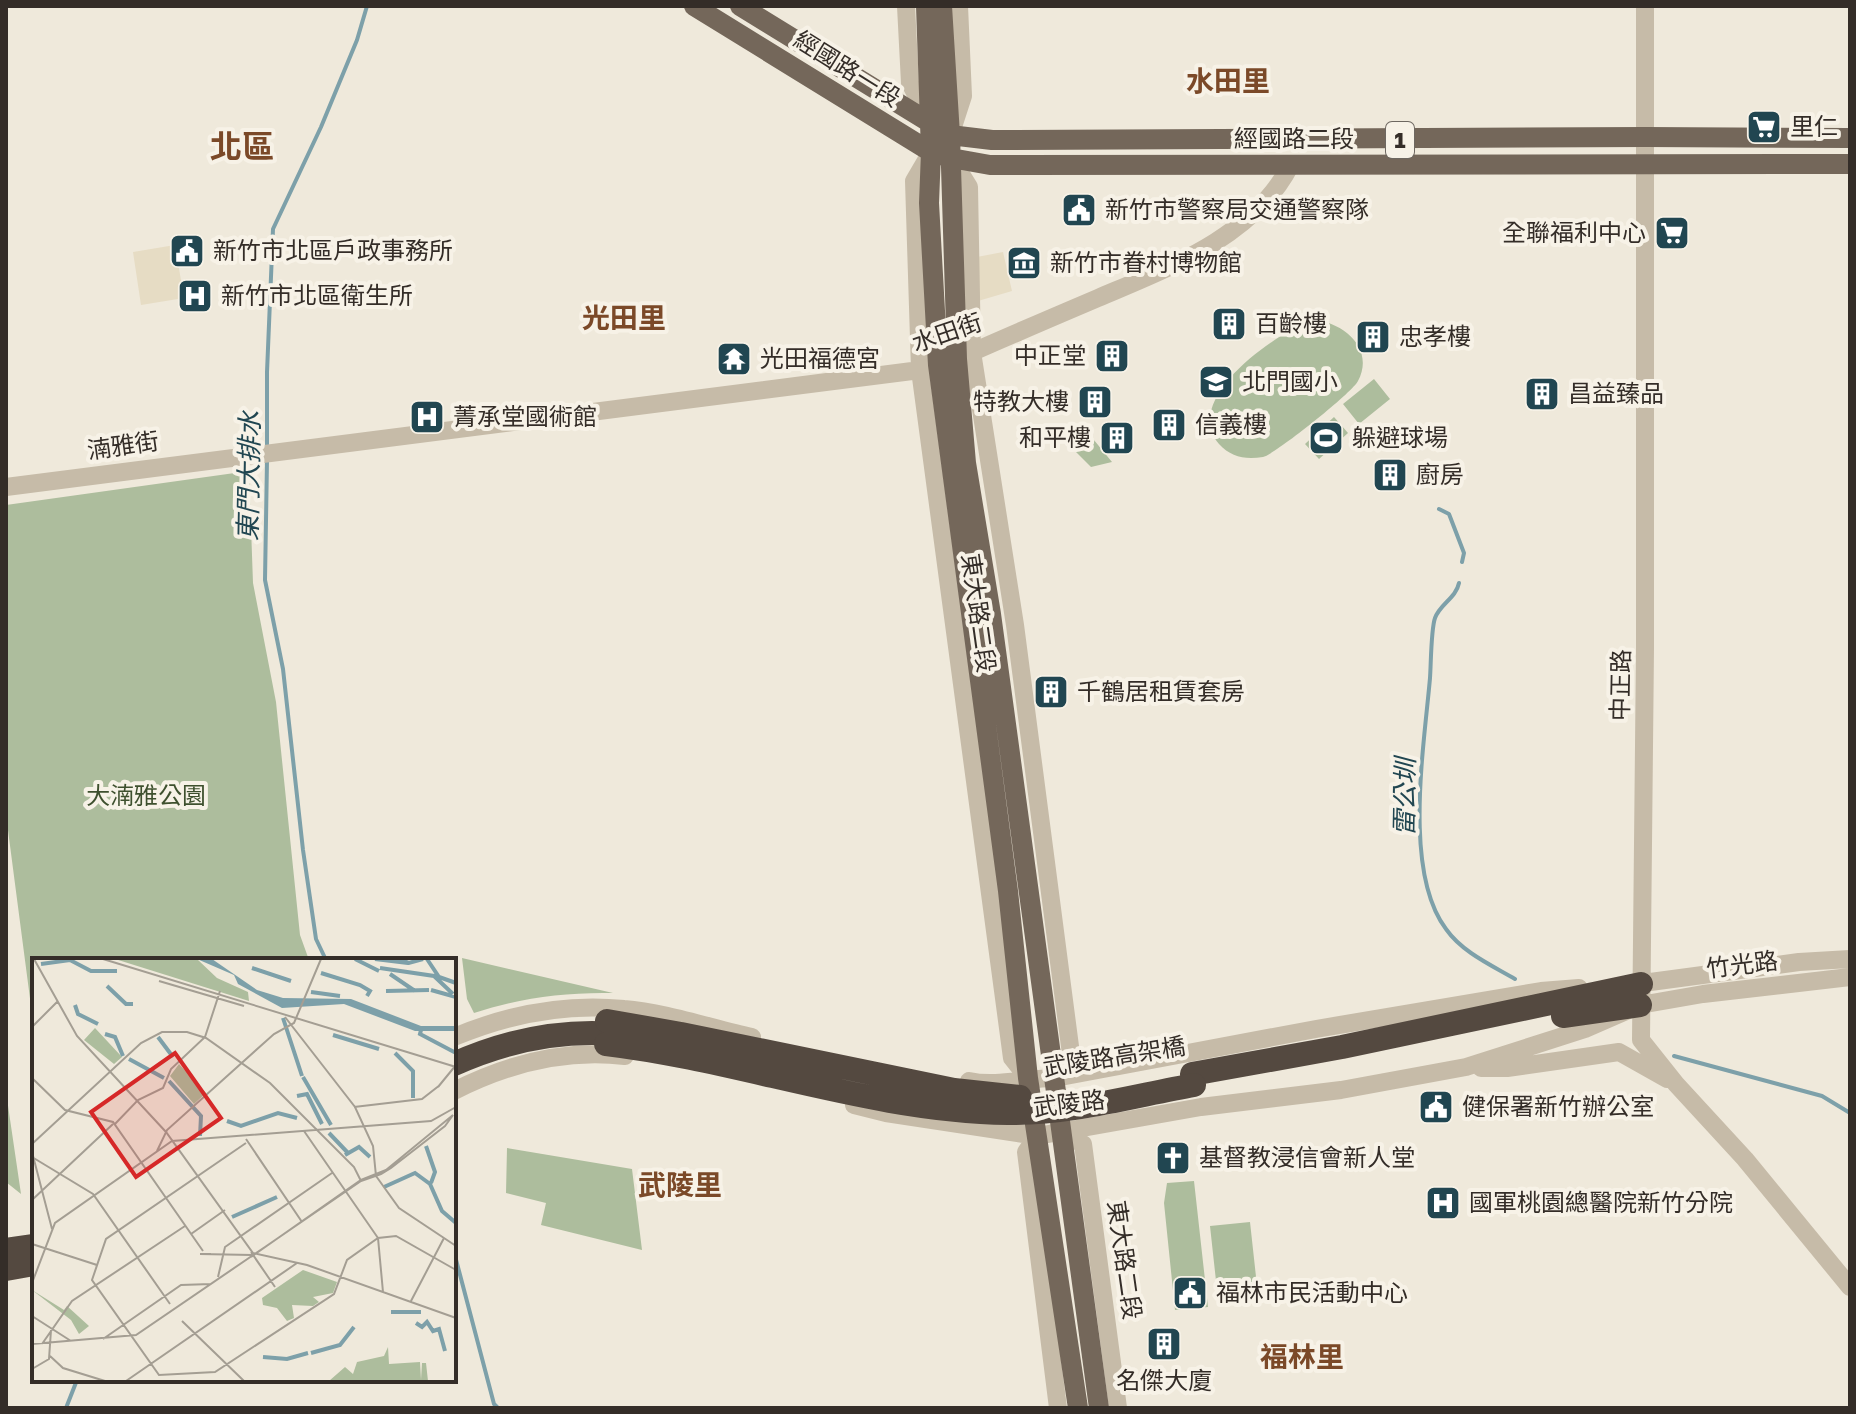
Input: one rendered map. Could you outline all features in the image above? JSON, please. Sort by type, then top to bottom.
[{"type":"highway","name":"武陵路高架橋","points":[[456,1077],[511,1054],[545,1048],[606,1044],[673,1054],[845,1092],[968,1111],[1050,1111],[1342,1047],[1641,995]]},
{"type":"highway","name":"武陵路高架橋","points":[[456,1049],[513,1028],[542,1022],[595,1021],[641,1026],[997,1096],[1066,1096],[1193,1079]]},
{"type":"highway","points":[[456,1063],[529,1038],[592,1032],[634,1035],[773,1065],[831,1100]]},
{"type":"highway","points":[[773,1065],[827,1054]]},
{"type":"highway","points":[[7,1242],[32,1246]]},
{"type":"main road","name":"經國路一段","points":[[694,6],[941,155]]},
{"type":"main road","name":"經國路一段","points":[[740,6],[950,135]]},
{"type":"main road","name":"東大路二段","points":[[926,6],[931,124],[941,155]]},
{"type":"main road","name":"東大路二段","points":[[942,6],[950,135],[941,155],[929,203],[1028,1078],[1078,1408]]},
{"type":"main road","name":"經國路二段","points":[[950,135],[992,140],[1850,138]]},
{"type":"main road","name":"經國路二段","points":[[941,155],[990,165],[1850,164]]},
{"type":"main road","name":"東大路二段","points":[[947,361],[991,614],[1099,1408]]},
{"type":"street","name":"東大路二段","points":[[906,6],[910,83],[931,124]]},
{"type":"street","name":"東大路二段","points":[[950,135],[963,96],[959,6]]},
{"type":"street","name":"中正路","points":[[1645,6],[1645,648],[1641,1040],[1676,1084],[1745,1159],[1850,1287]]},
{"type":"street","name":"東大路二段","points":[[941,155],[969,187],[947,361]]},
{"type":"street","name":"水田街","points":[[248,456],[947,361],[1184,261],[1242,223],[1279,188],[1290,166]]},
{"type":"street","name":"湳雅街","points":[[6,487],[151,466],[248,456]]},
{"type":"street","name":"竹光路","points":[[1641,995],[1799,962],[1850,959]]},
{"type":"street","name":"竹光路","points":[[1641,995],[1703,994],[1850,977]]},
{"type":"street","name":"武陵路","points":[[456,1036],[491,1022],[528,1013],[595,1007],[627,1009],[827,1054],[979,1083],[1055,1078],[1541,991],[1641,995]]},
{"type":"street","name":"武陵路","points":[[456,1090],[505,1069],[538,1060],[613,1055],[886,1113],[1037,1136],[1201,1107],[1341,1090],[1466,1067],[1585,1029],[1641,995]]},
{"type":"street","points":[[1466,1067],[1507,1068],[1619,1052],[1676,1084]]},
{"type":"street","name":"東大路二段","points":[[1060,1133],[1083,1144],[1118,1408]]},
{"type":"street","name":"東大路二段","points":[[1037,1136],[1026,1152],[1058,1408]]},
{"type":"street","points":[[7,1242],[32,1236]]},
{"type":"green space","points":[[1313,320],[1336,326],[1354,339],[1362,358],[1358,381],[1328,410],[1270,454],[1250,458],[1228,452],[1219,444],[1210,426],[1212,407],[1222,388],[1257,353]]},
{"type":"green space","points":[[1374,379],[1390,399],[1359,424],[1343,404]]},
{"type":"green space","name":"躲避球場","points":[[1334,417],[1348,433],[1319,459],[1305,444]]},
{"type":"green space","points":[[1089,434],[1112,462],[1091,467],[1072,448]]},
{"type":"green space","name":"大湳雅公園","points":[[249,471],[253,583],[276,702],[300,935],[308,958],[32,958],[32,1014],[6,815],[6,505]]},
{"type":"green space","points":[[462,958],[613,993],[542,997],[474,1013],[467,999]]},
{"type":"green space","points":[[6,1092],[21,1194],[6,1182]]},
{"type":"green space","points":[[507,1148],[632,1169],[642,1250],[541,1225],[546,1203],[506,1193]]},
{"type":"green space","points":[[1194,1181],[1208,1307],[1175,1310],[1164,1203],[1167,1183]]},
{"type":"green space","points":[[1250,1222],[1258,1295],[1218,1299],[1210,1226]]},
{"type":"shaded area","points":[[175,245],[184,298],[141,305],[133,252]]},
{"type":"shaded area","points":[[1003,252],[1012,291],[978,301],[977,257]]},
{"type":"waterway","name":"東門大排水","points":[[267,448],[273,229],[321,127],[357,40],[367,6]]},
{"type":"waterway","name":"東門大排水","points":[[267,461],[265,580],[283,669],[316,939],[325,958]]},
{"type":"waterway","name":"雷公圳","points":[[1439,509],[1449,514],[1464,553],[1462,562]]},
{"type":"waterway","name":"雷公圳","points":[[1459,583],[1455,593],[1437,613],[1433,630],[1421,773],[1420,843],[1433,905],[1446,929],[1460,945],[1515,979]]},
{"type":"waterway","name":"雷公圳","points":[[1674,1056],[1822,1096],[1850,1113]]},
{"type":"waterway","name":"東門大排水","points":[[456,1260],[494,1404],[498,1408]]},
{"type":"waterway","points":[[66,1408],[76,1382]]},
{"type":"place","name":"里仁","points":[[1764,127]]},
{"type":"place","name":"新竹市警察局交通警察隊","points":[[1079,210]]},
{"type":"place","name":"全聯福利中心","points":[[1672,233]]},
{"type":"place","name":"新竹市北區戶政事務所","points":[[187,251]]},
{"type":"place","name":"新竹市眷村博物館","points":[[1024,263]]},
{"type":"place","name":"新竹市北區衛生所","points":[[195,296]]},
{"type":"place","name":"百齡樓","points":[[1229,324]]},
{"type":"place","name":"忠孝樓","points":[[1373,337]]},
{"type":"place","name":"中正堂","points":[[1112,356]]},
{"type":"place","name":"光田福德宮","points":[[734,359]]},
{"type":"place","name":"北門國小","points":[[1216,382]]},
{"type":"place","name":"昌益臻品","points":[[1542,394]]},
{"type":"place","name":"特教大樓","points":[[1095,402]]},
{"type":"place","name":"菁承堂國術館","points":[[427,417]]},
{"type":"place","name":"信義樓","points":[[1169,425]]},
{"type":"place","name":"和平樓","points":[[1117,438]]},
{"type":"place","name":"躲避球場","points":[[1326,438]]},
{"type":"place","name":"廚房","points":[[1390,475]]},
{"type":"place","name":"千鶴居租賃套房","points":[[1051,692]]},
{"type":"place","name":"健保署新竹辦公室","points":[[1436,1107]]},
{"type":"place","name":"基督教浸信會新人堂","points":[[1173,1158]]},
{"type":"place","name":"國軍桃園總醫院新竹分院","points":[[1443,1203]]},
{"type":"place","name":"福林市民活動中心","points":[[1190,1293]]},
{"type":"place","name":"名傑大廈","points":[[1164,1344]]},
{"type":"district","name":"水田里","points":[[1228,81]]},
{"type":"district","name":"北區","points":[[242,147]]},
{"type":"district","name":"光田里","points":[[624,318]]},
{"type":"district","name":"武陵里","points":[[680,1185]]},
{"type":"district","name":"福林里","points":[[1302,1357]]}]
